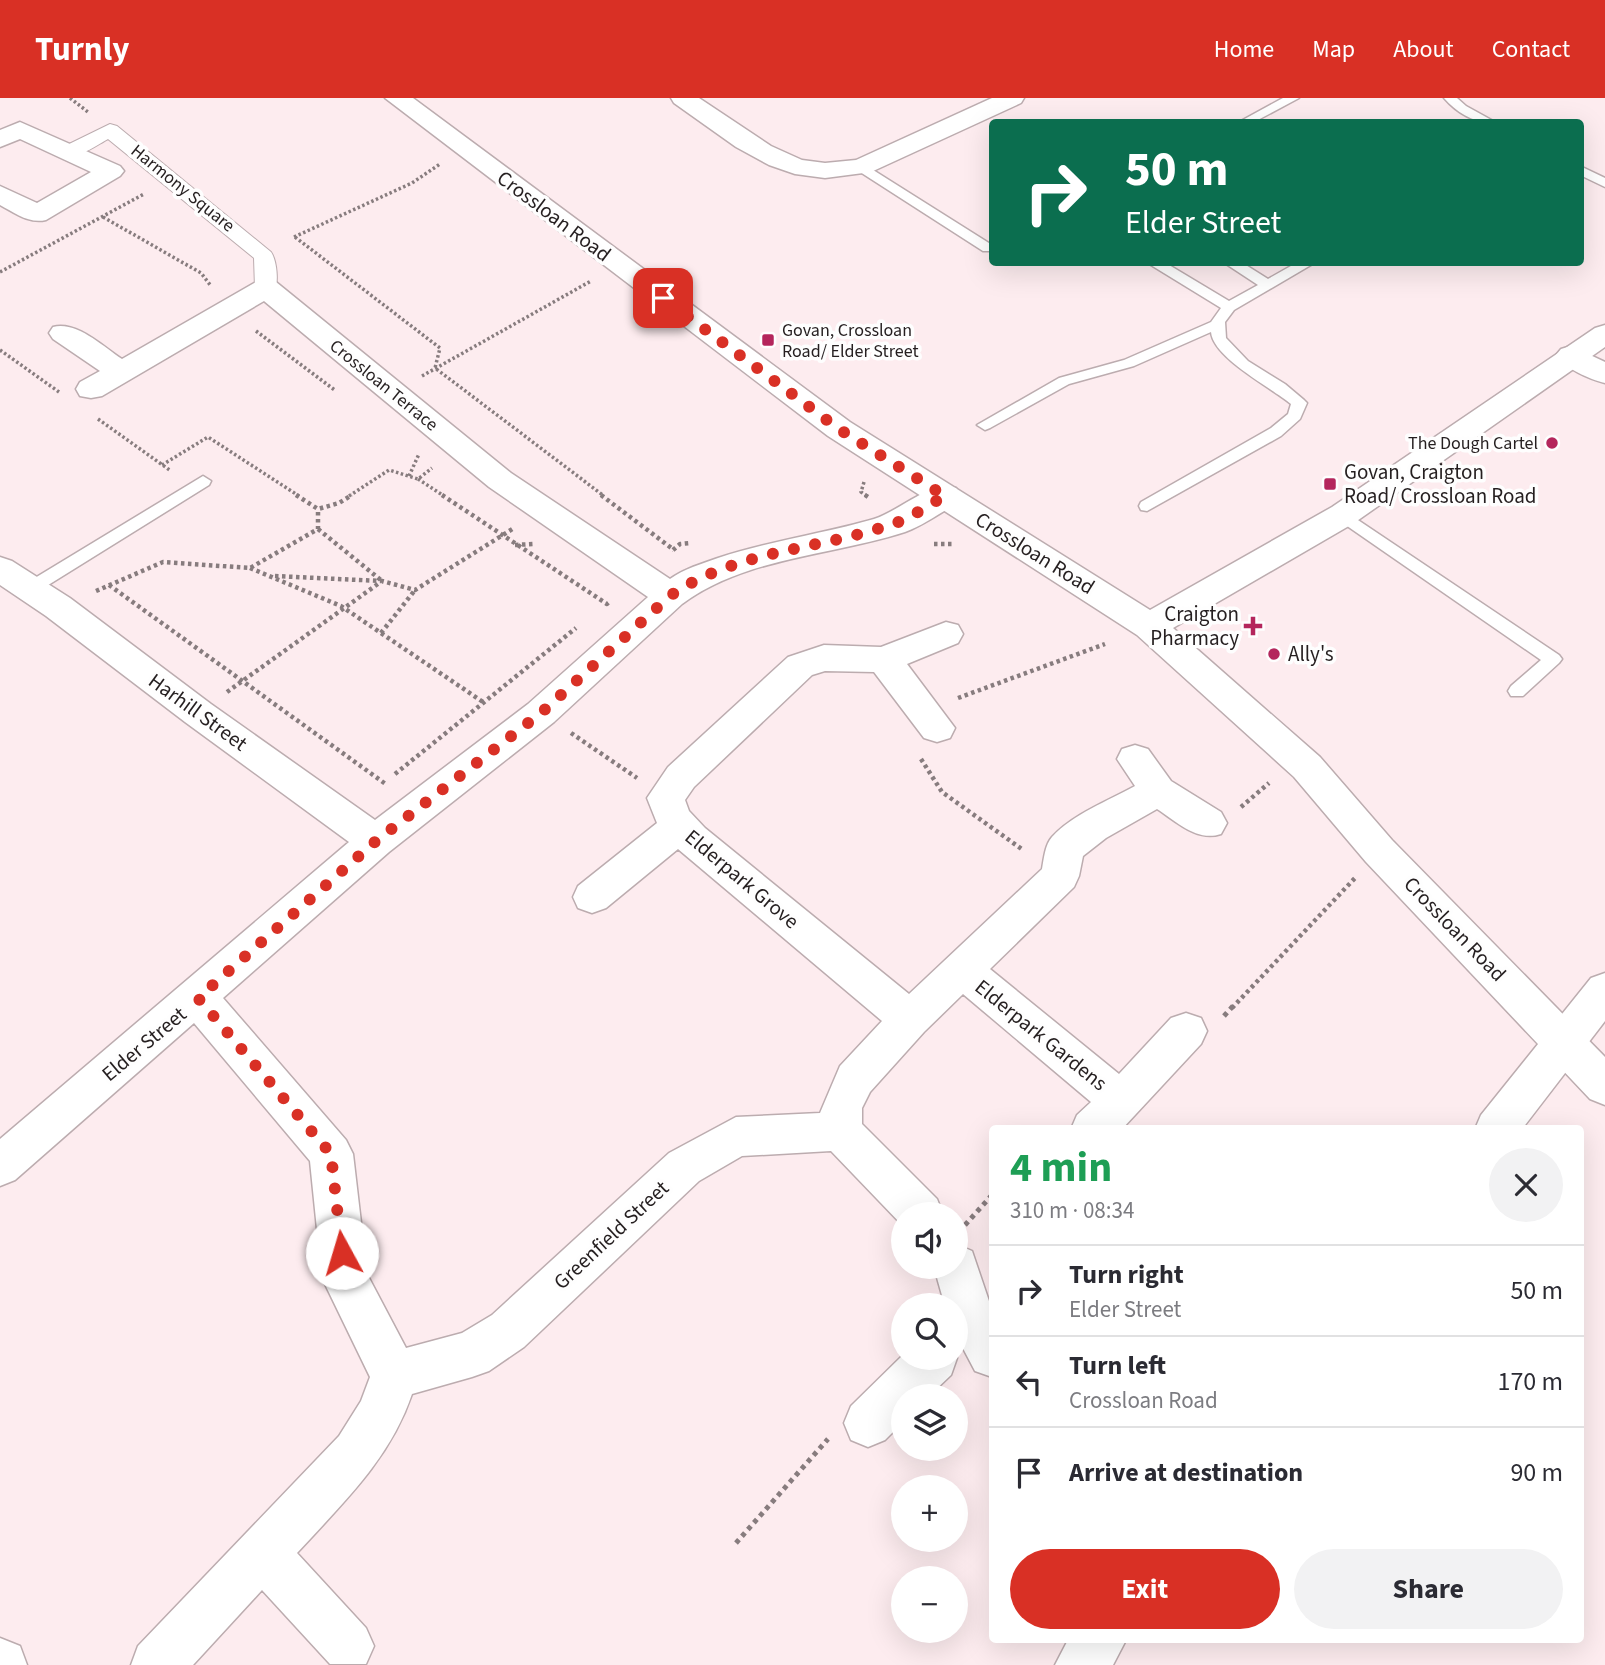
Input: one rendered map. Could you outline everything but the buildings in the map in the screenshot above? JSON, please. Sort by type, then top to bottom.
[{"type":"street","name":"Crossloan Road","points":[[397,98],[839,429],[1149,626],[1303,764],[1379,851],[1605,1086]]},
{"type":"street","points":[[683,98],[779,161],[811,170],[862,167],[1012,98]]},
{"type":"street","name":"Harmony Square","points":[[0,139],[20,130],[111,171],[37,214],[0,194]]},
{"type":"street","name":"Harmony Square","points":[[71,151],[110,130],[260,252]]},
{"type":"street","points":[[91,390],[266,288],[264,256],[260,252]]},
{"type":"street","name":"Crossloan Terrace","points":[[266,288],[459,447],[542,509],[670,596]]},
{"type":"street","points":[[63,333],[121,372]]},
{"type":"street","points":[[1149,626],[1343,515],[1605,334]]},
{"type":"street","points":[[1571,355],[1605,374]]},
{"type":"street","name":"Elder Street","points":[[0,1166],[198,998],[376,841],[531,721],[670,596],[693,579],[763,555],[860,534],[897,523],[945,496]]},
{"type":"street","name":"Harhill Street","points":[[22,588],[376,841]]},
{"type":"street","points":[[592,897],[673,812],[681,777],[800,666],[824,658],[884,660],[946,634]]},
{"type":"street","points":[[884,660],[930,719]]},
{"type":"street","points":[[1135,759],[1158,791],[1208,822]]},
{"type":"street","name":"Elderpark Gardens","points":[[841,1131],[841,1108],[855,1079],[910,1018],[1060,876],[1065,848],[1093,827],[1158,791]]},
{"type":"street","name":"Elderpark Grove","points":[[673,812],[692,839],[910,1018]]},
{"type":"street","name":"Elderpark Gardens","points":[[961,970],[1121,1101]]},
{"type":"street","points":[[1499,1125],[1605,990]]},
{"type":"street","points":[[157,1665],[356,1453],[381,1414],[394,1375],[345,1278],[331,1154],[198,998]]},
{"type":"street","name":"Elderpark Gardens","points":[[1097,1125],[1186,1031]]},
{"type":"street","points":[[841,1131],[909,1202]]},
{"type":"street","name":"Greenfield Street","points":[[394,1375],[472,1354],[509,1331],[684,1167],[736,1137],[841,1131]]},
{"type":"street","points":[[959,1279],[973,1337]]},
{"type":"street","points":[[868,1423],[921,1370]]},
{"type":"street","points":[[263,1553],[348,1646]]},
{"type":"street","points":[[1081,1665],[1098,1643]]},
{"type":"lane","points":[[1251,119],[1293,98]]},
{"type":"lane","points":[[1450,98],[1462,109],[1483,119]]},
{"type":"lane","points":[[862,167],[988,248]]},
{"type":"lane","points":[[1584,172],[1605,183]]},
{"type":"lane","points":[[1160,266],[1229,307]]},
{"type":"lane","points":[[1237,266],[1268,285]]},
{"type":"lane","points":[[985,425],[1064,381],[1129,363],[1218,324],[1229,307],[1302,266]]},
{"type":"lane","points":[[1147,506],[1276,432],[1294,416],[1299,403],[1280,387],[1243,364],[1219,339],[1218,324]]},
{"type":"lane","points":[[22,588],[203,481]]},
{"type":"lane","points":[[1343,515],[1553,659],[1517,691]]},
{"type":"path","points":[[260,252],[412,183],[463,148]]},
{"type":"path","points":[[0,272],[172,178]]},
{"type":"path","points":[[103,217],[201,272],[229,310]]},
{"type":"path","points":[[295,237],[440,348],[435,368]]},
{"type":"path","points":[[393,392],[620,265]]},
{"type":"path","points":[[435,368],[674,550]]},
{"type":"path","points":[[162,465],[208,437],[318,509],[339,503],[390,470],[418,478],[459,447]]},
{"type":"path","points":[[318,509],[318,529]]},
{"type":"path","points":[[381,633],[415,590],[542,509]]},
{"type":"path","points":[[250,568],[318,529]]},
{"type":"path","points":[[318,529],[382,581]]},
{"type":"path","points":[[22,588],[109,585],[163,562],[250,568],[345,608],[482,702],[531,721],[673,812]]},
{"type":"path","points":[[269,576],[382,581],[415,590]]},
{"type":"path","points":[[198,713],[382,581]]},
{"type":"path","points":[[109,585],[420,809]]},
{"type":"path","points":[[597,612],[607,604]]},
{"type":"path","points":[[340,815],[384,783],[587,620]]},
{"type":"path","points":[[1060,876],[942,792],[909,740],[930,719],[1105,644]]},
{"type":"path","points":[[1208,822],[1218,828],[1275,778],[1303,764]]},
{"type":"path","points":[[1186,1031],[1209,1028],[1229,1013],[1379,851]]},
{"type":"path","points":[[968,1222],[989,1198]]},
{"type":"path","points":[[736,1543],[847,1418],[868,1423]]},
{"type":"place","name":"Govan, Crossloan Road/ Elder Street","points":[[768,340]]},
{"type":"place","name":"The Dough Cartel","points":[[1552,443]]},
{"type":"place","name":"Govan, Craigton Road/ Crossloan Road","points":[[1330,484]]},
{"type":"place","name":"Craigton Pharmacy","points":[[1253,626]]},
{"type":"place","name":"Ally's","points":[[1274,654]]},
{"type":"route","points":[[342,1253],[331,1154],[198,998],[376,841],[541,713],[670,596],[693,579],[763,555],[860,534],[897,523],[945,496],[839,429],[663,298]]}]
